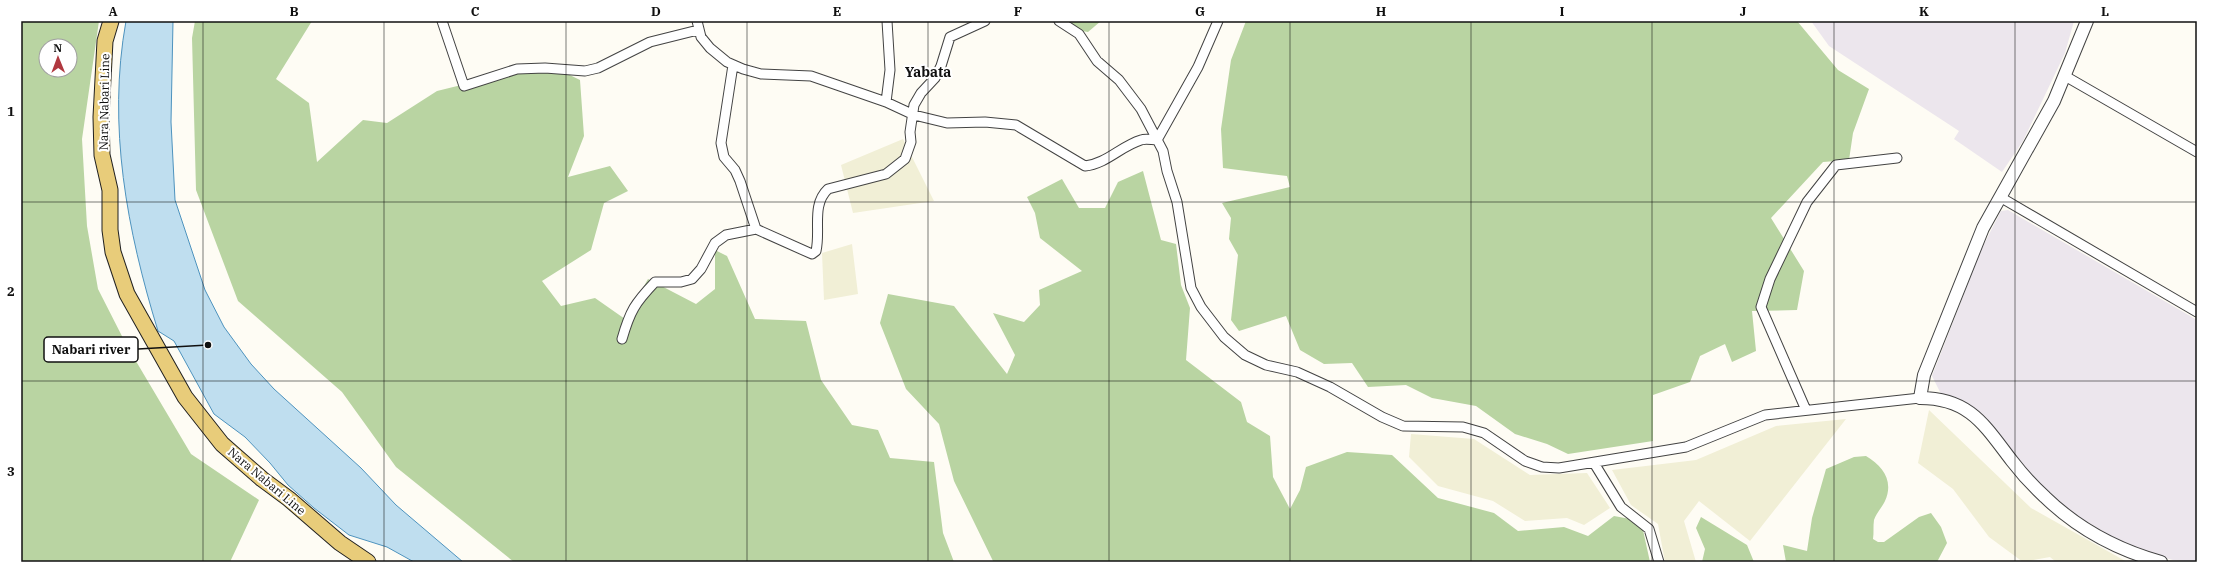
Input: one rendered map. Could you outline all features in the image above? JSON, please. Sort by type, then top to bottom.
[{"type":"main road","name":"Nara Nabari Line","points":[[111,21],[105,41],[101,117],[102,156],[110,190],[110,230],[113,252],[127,294],[185,398],[222,444],[262,480],[289,499],[340,543],[368,562]]},
{"type":"street","points":[[442,21],[464,86],[517,69],[545,68],[585,71],[598,68],[650,42],[697,25],[710,48],[733,65],[761,74],[811,76],[886,102],[914,115],[948,123],[985,122],[1016,125],[1085,166],[1093,165],[1108,158],[1142,139],[1157,140]]},
{"type":"street","points":[[886,102],[890,70],[887,21]]},
{"type":"street","points":[[622,339],[628,317],[636,303],[655,282],[681,282],[692,279],[701,269],[715,243],[726,236],[756,229],[812,254],[816,251],[818,206],[821,195],[828,189],[886,174],[897,167],[909,150],[914,105],[920,93],[935,78],[941,66],[950,38],[985,21]]},
{"type":"street","points":[[1059,21],[1079,34],[1097,61],[1119,80],[1141,109],[1163,151],[1167,171],[1177,202],[1191,288],[1201,307],[1224,337],[1245,355],[1266,365],[1297,372],[1324,384],[1382,417],[1403,426],[1463,428],[1484,433],[1525,460],[1542,467],[1559,468],[1686,447],[1765,416],[1806,410],[1920,398],[1945,400],[1965,408],[1982,422],[2026,478],[2046,498],[2070,518],[2106,540],[2160,562]]},
{"type":"street","points":[[1157,140],[1198,67],[1218,21]]},
{"type":"street","points":[[1920,398],[1924,375],[1974,249],[2000,197],[2032,142],[2065,76],[2087,21]]},
{"type":"street","points":[[733,65],[721,143],[724,157],[735,170],[740,181],[756,229]]},
{"type":"street","points":[[2065,76],[2197,152]]},
{"type":"street","points":[[1806,410],[1761,307],[1770,279],[1807,202],[1836,165],[1897,158]]},
{"type":"street","points":[[2000,197],[2197,312]]},
{"type":"street","points":[[1594,463],[1621,507],[1649,529],[1659,562]]},
{"type":"shaded area","points":[[1811,21],[2074,21],[2065,53],[2023,141],[2002,172],[1954,139],[1959,131],[1829,46]]},
{"type":"shaded area","points":[[903,139],[934,201],[853,213],[841,165]]},
{"type":"shaded area","points":[[2008,210],[2197,320],[2197,562],[2173,560],[2134,549],[2068,510],[2039,485],[2016,459],[1989,421],[1972,407],[1941,394],[1932,376],[1981,250],[2001,211]]},
{"type":"shaded area","points":[[852,244],[858,294],[824,300],[822,253]]},
{"type":"shaded area","points":[[1929,410],[2031,508],[2127,562],[2056,562],[2050,557],[2023,562],[1989,537],[1953,489],[1918,463]]},
{"type":"shaded area","points":[[1846,419],[1750,541],[1699,501],[1684,521],[1696,562],[1665,562],[1658,524],[1631,505],[1612,470],[1696,460],[1776,426]]},
{"type":"shaded area","points":[[1411,434],[1474,439],[1530,475],[1587,473],[1610,508],[1584,525],[1567,518],[1525,521],[1493,501],[1438,486],[1409,457]]},
{"type":"green space","points":[[21,21],[99,21],[82,139],[87,226],[98,289],[127,346],[191,454],[259,500],[230,562],[21,562]]},
{"type":"green space","points":[[195,21],[312,21],[276,79],[309,103],[317,162],[363,120],[387,123],[437,91],[547,64],[580,80],[584,136],[568,177],[610,166],[628,191],[604,203],[591,250],[542,281],[561,306],[595,298],[625,319],[648,279],[696,304],[715,289],[715,250],[727,256],[755,319],[806,321],[821,380],[852,425],[878,430],[890,458],[934,462],[943,533],[954,562],[514,562],[396,467],[342,392],[238,301],[196,190],[192,38]]},
{"type":"green space","points":[[1067,21],[1101,21],[1088,32],[1082,31]]},
{"type":"green space","points":[[1246,21],[1797,21],[1838,70],[1869,89],[1853,133],[1849,160],[1823,162],[1771,218],[1804,271],[1797,310],[1752,311],[1756,351],[1732,362],[1725,344],[1700,356],[1690,382],[1653,395],[1653,441],[1568,454],[1547,444],[1515,434],[1476,406],[1432,398],[1406,385],[1368,387],[1352,363],[1324,364],[1300,350],[1286,316],[1239,331],[1231,320],[1238,255],[1229,239],[1231,218],[1222,203],[1290,187],[1287,176],[1223,168],[1221,129],[1231,60]]},
{"type":"green space","points":[[1143,171],[1161,240],[1176,244],[1181,285],[1190,308],[1186,360],[1241,402],[1247,422],[1270,436],[1273,477],[1290,509],[1300,490],[1306,467],[1347,452],[1392,455],[1438,498],[1494,513],[1518,531],[1564,527],[1588,536],[1614,516],[1641,521],[1650,562],[992,562],[993,561],[954,481],[939,424],[906,389],[880,323],[888,294],[954,306],[1007,374],[1015,355],[993,313],[1024,322],[1040,305],[1039,290],[1082,271],[1040,238],[1035,213],[1027,197],[1062,179],[1079,208],[1105,208],[1118,182]]},
{"type":"green space","points":[[1866,456],[1882,469],[1888,487],[1885,501],[1874,520],[1873,539],[1878,542],[1884,542],[1919,517],[1931,513],[1941,527],[1947,543],[1937,562],[1786,562],[1783,545],[1807,551],[1812,518],[1826,469],[1854,457]]},
{"type":"green space","points":[[1701,517],[1747,545],[1754,562],[1702,562],[1705,549],[1696,528]]},
{"type":"water","points":[[126,21],[173,21],[171,122],[175,200],[205,290],[224,327],[251,364],[274,389],[361,468],[396,505],[463,562],[414,562],[387,547],[349,535],[314,508],[288,485],[270,463],[245,437],[214,414],[174,341],[158,331],[137,255],[123,178],[119,100],[121,60]]},
{"type":"place","name":"Nabari river","points":[[208,345]]},
{"type":"district","name":"Yabata","points":[[928,72]]}]
